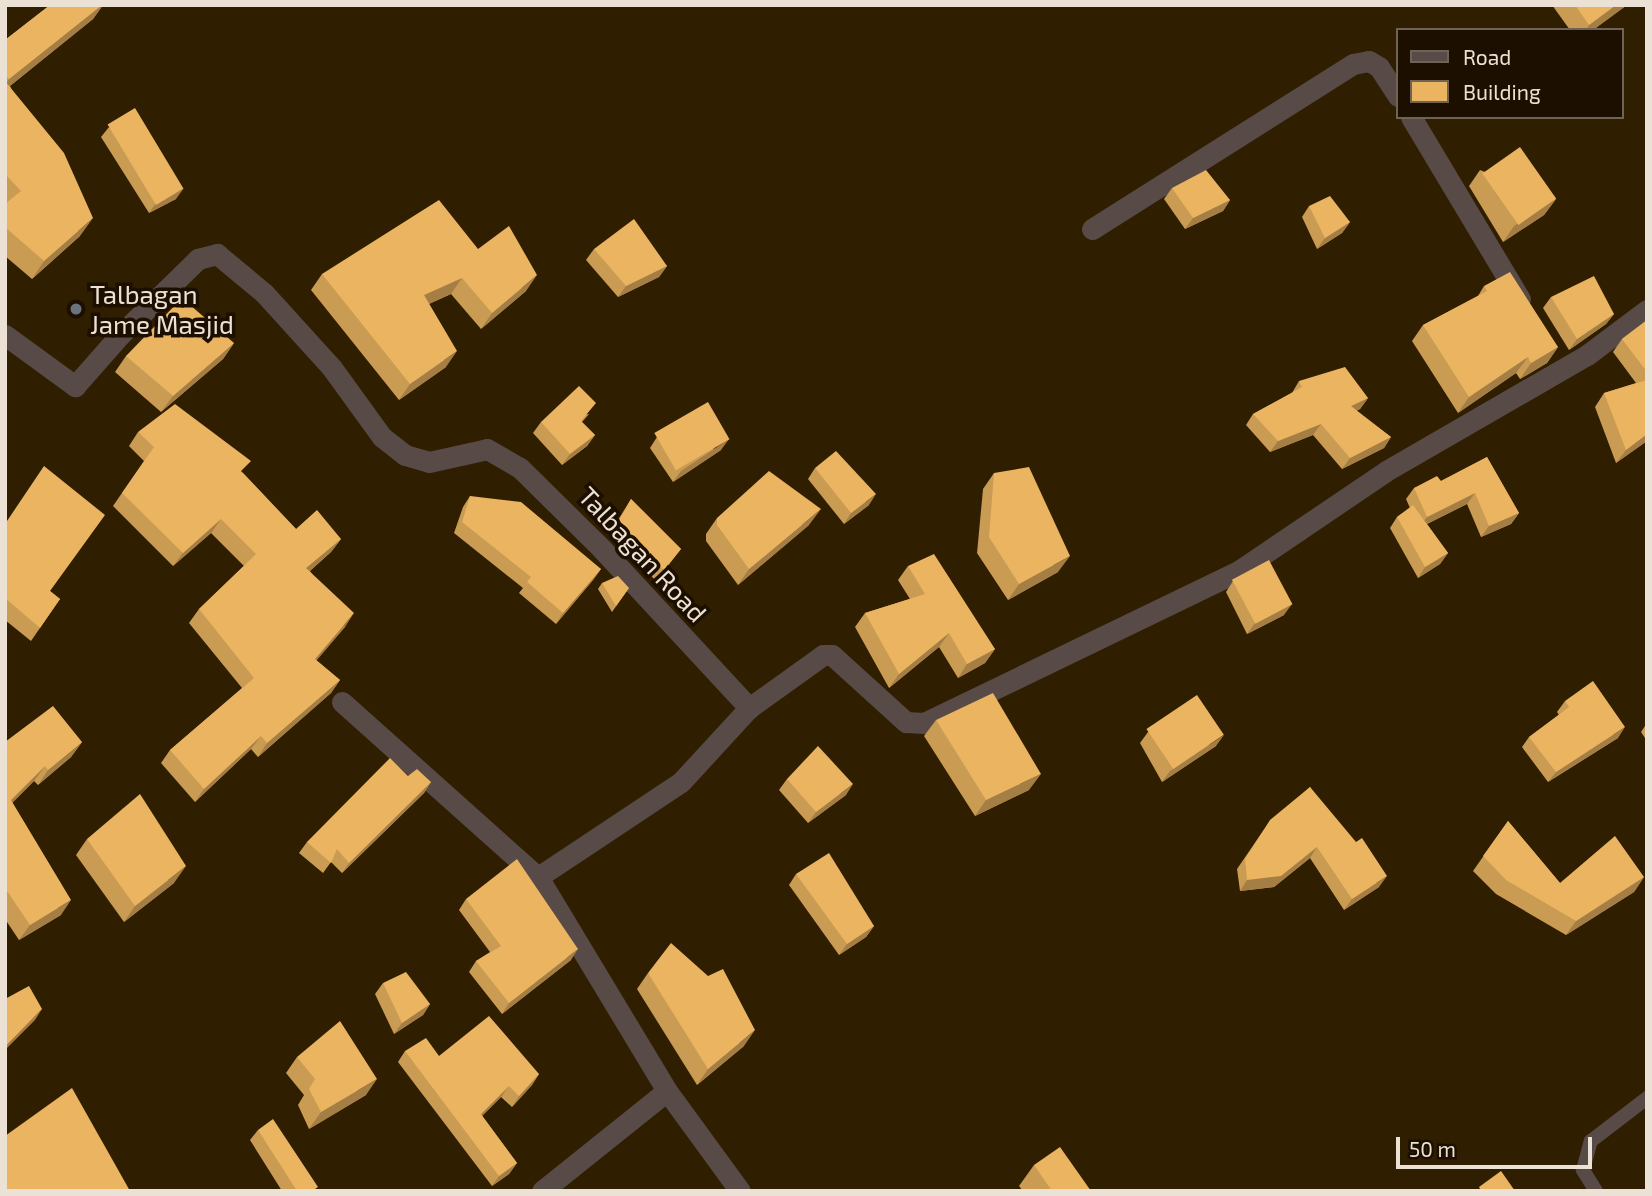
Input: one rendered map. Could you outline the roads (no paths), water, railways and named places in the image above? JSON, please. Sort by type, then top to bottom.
[{"type":"street","points":[[1092,229],[1353,64],[1369,61],[1379,66],[1396,93]]},
{"type":"street","points":[[1411,119],[1533,320]]},
{"type":"street","name":"Talbagan Road","points":[[5,335],[75,386],[120,335],[198,259],[217,254],[264,293],[332,368],[382,437],[405,455],[429,462],[487,449],[520,468],[602,549],[749,708]]},
{"type":"street","points":[[538,877],[681,782],[749,708],[823,655],[832,654],[906,722],[924,723],[1240,570],[1386,471],[1565,368],[1647,310]]},
{"type":"street","points":[[1552,349],[1565,368]]},
{"type":"street","points":[[342,702],[538,877],[667,1091],[740,1191]]},
{"type":"street","points":[[542,1191],[667,1091]]},
{"type":"lane","points":[[1596,1191],[1583,1170],[1591,1141],[1647,1098]]},
{"type":"place","name":"Talbagan Jame Masjid","points":[[76,309]]}]
